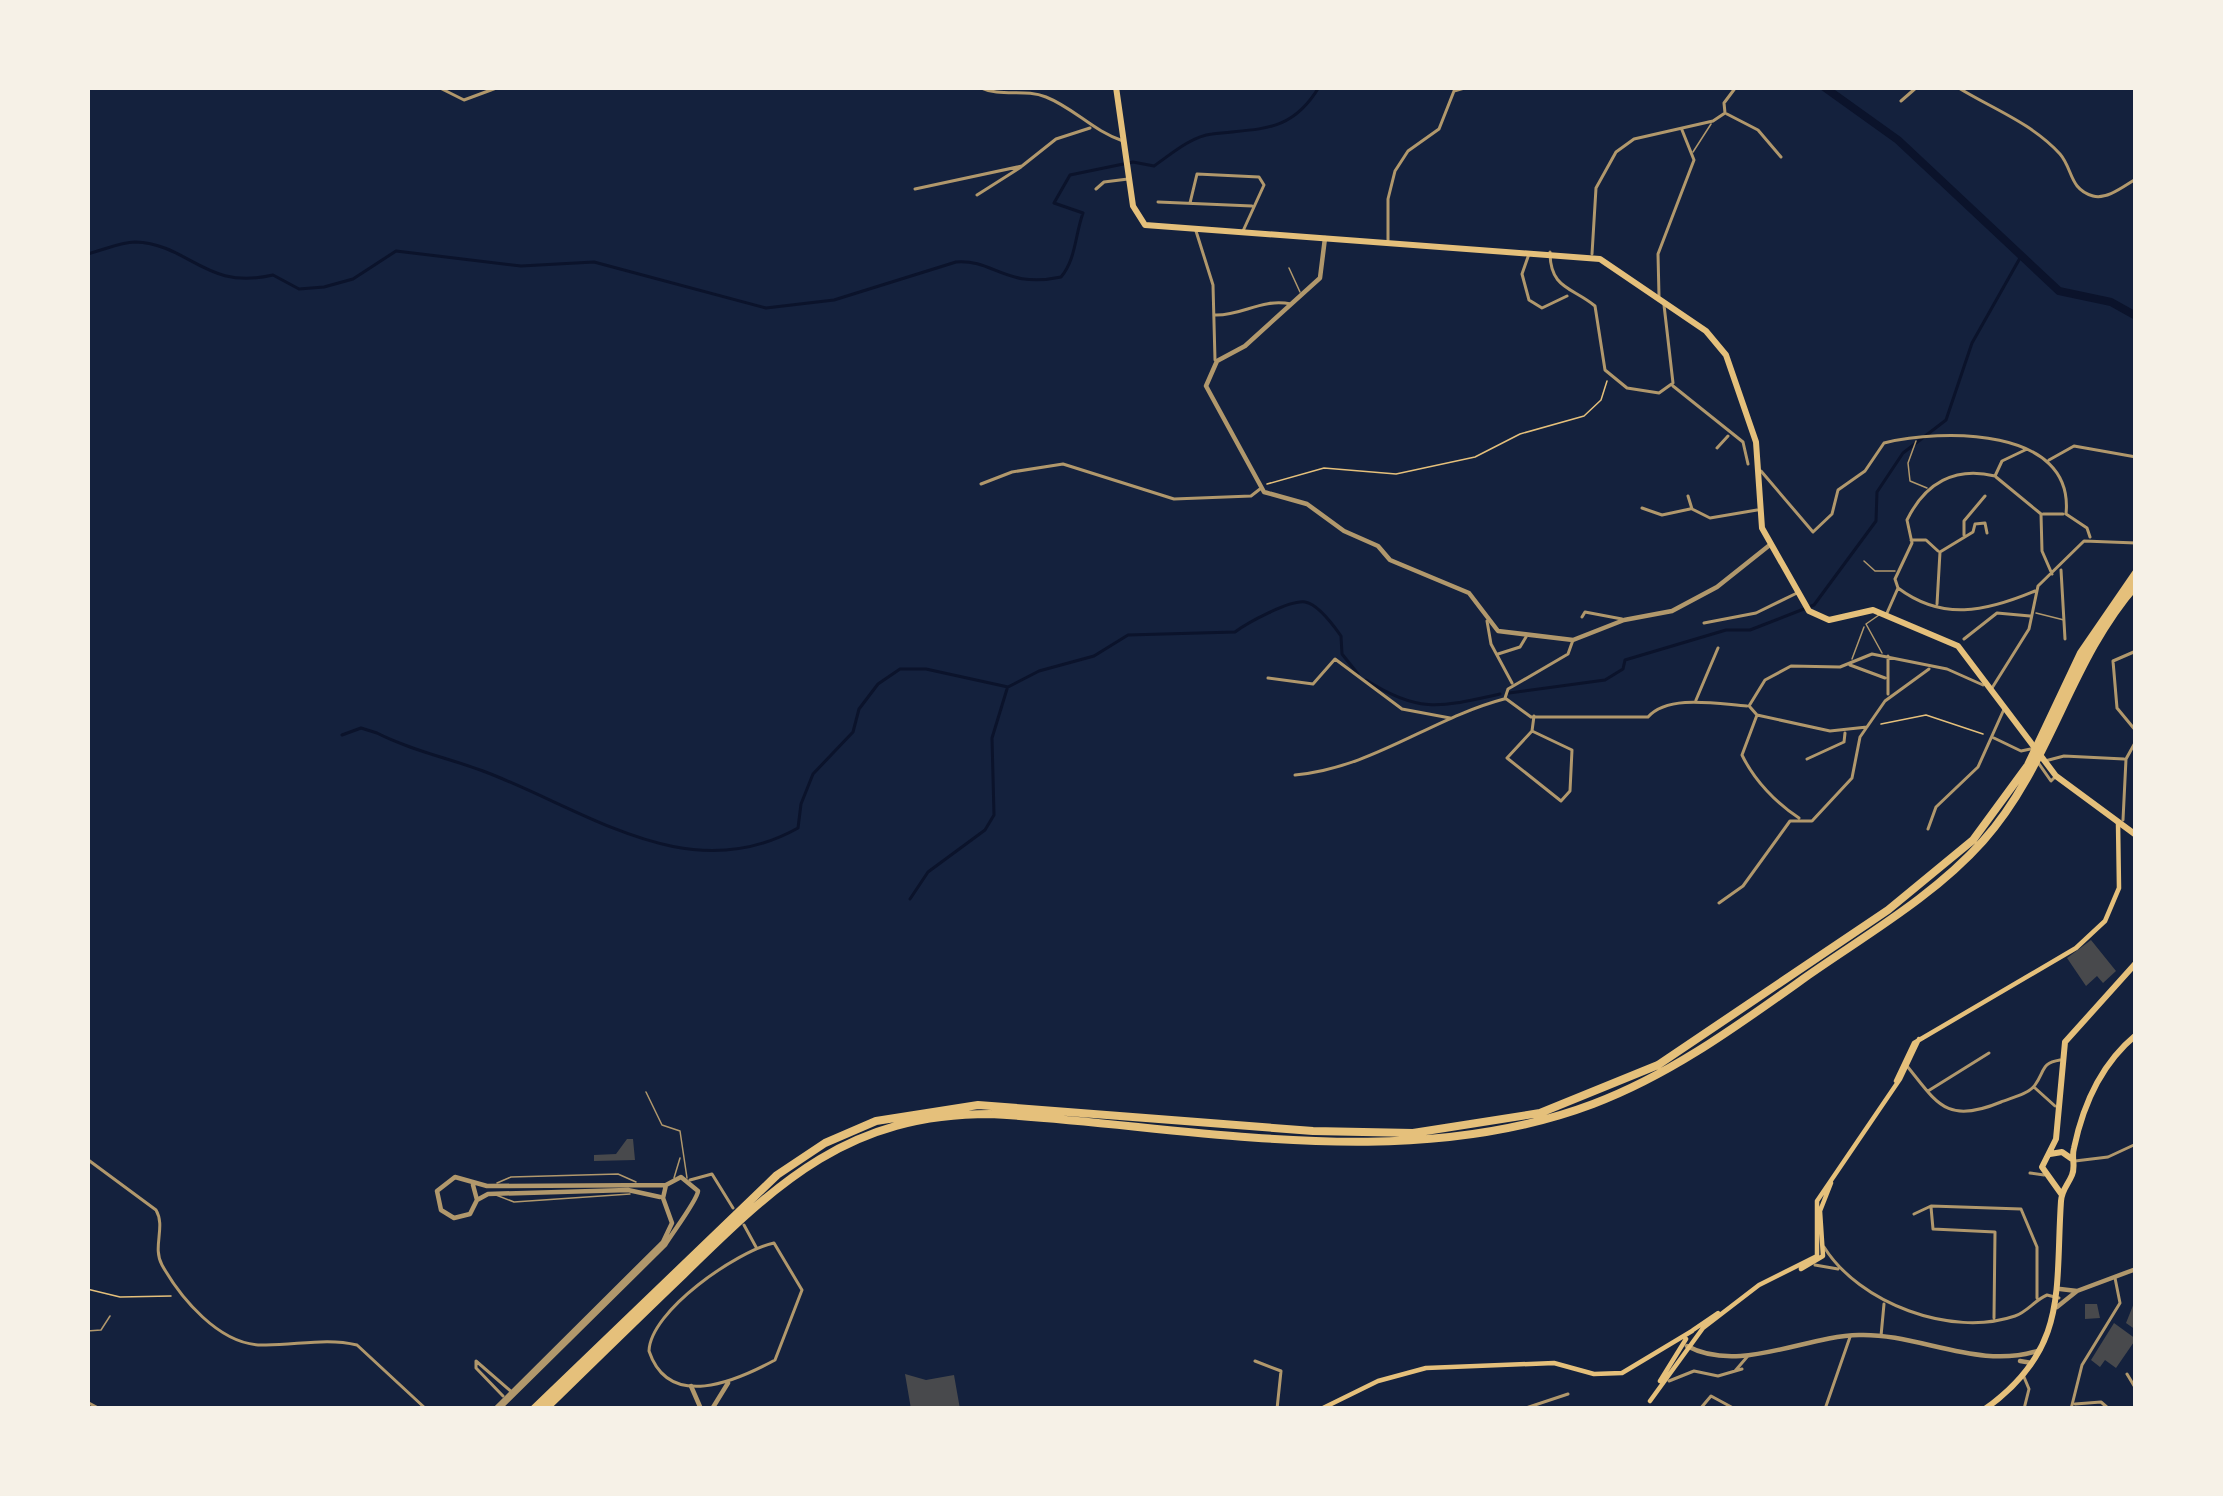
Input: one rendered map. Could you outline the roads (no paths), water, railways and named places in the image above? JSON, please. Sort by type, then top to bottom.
[{"type":"highway","points":[[2045,742],[2081,653],[2136,573]]},
{"type":"highway","points":[[545,1409],[777,1186],[826,1152],[880,1129],[934,1116],[990,1114],[1313,1139],[1412,1141],[1516,1128],[1598,1102],[1699,1050],[1928,891],[1982,842],[2031,768],[2088,657],[2136,585]]},
{"type":"highway","points":[[534,1409],[777,1174],[825,1143],[876,1121],[978,1106],[1412,1133],[1522,1117],[1622,1082],[1740,1013],[1938,873],[1997,812],[2031,768]]},
{"type":"main road","points":[[1116,87],[1133,206],[1145,225],[1592,256],[1718,342],[1756,442],[1752,466],[1757,510],[1808,609],[1828,620],[1862,610],[1884,614],[1958,646],[1994,689],[2054,777],[2125,831],[2119,888],[2105,921],[2092,936],[1919,1039],[1905,1065]]},
{"type":"main road","points":[[2062,1195],[2044,1175],[2043,1162],[2057,1135],[2060,1060],[2072,1030],[2136,963]]},
{"type":"main road","points":[[1985,1409],[2023,1376],[2041,1350],[2061,1294],[2062,1195],[2071,1176],[2077,1135],[2100,1076],[2136,1035]]},
{"type":"main road","points":[[1664,1353],[1760,1285],[1822,1256],[1819,1202],[1919,1039]]},
{"type":"main road","points":[[2057,1135],[2077,1135]]},
{"type":"main road","points":[[2057,1135],[2063,1152],[2072,1160]]},
{"type":"main road","points":[[2050,1154],[2063,1152],[2077,1135]]},
{"type":"main road","points":[[2053,1183],[2071,1176]]},
{"type":"main road","points":[[1663,1378],[1694,1333]]},
{"type":"main road","points":[[1321,1409],[1378,1381],[1426,1368],[1554,1363],[1614,1374],[1682,1347]]},
{"type":"main road","points":[[1650,1401],[1682,1347]]},
{"type":"main road","points":[[1664,1353],[1670,1364]]},
{"type":"street","points":[[438,87],[464,100],[499,87]]},
{"type":"street","points":[[979,87],[1002,96],[1050,98],[1090,128],[1124,142]]},
{"type":"street","points":[[1388,242],[1388,199],[1399,163],[1438,129],[1454,91],[1468,87]]},
{"type":"street","points":[[1725,113],[1724,103],[1736,87]]},
{"type":"street","points":[[1901,101],[1917,87]]},
{"type":"street","points":[[1957,87],[2037,134],[2061,155],[2071,181],[2090,195],[2101,197],[2136,179]]},
{"type":"street","points":[[1592,256],[1596,188],[1610,160],[1634,139],[1713,121],[1725,113]]},
{"type":"street","points":[[1725,113],[1758,130],[1781,157]]},
{"type":"street","points":[[976,195],[1056,139],[1090,128]]},
{"type":"street","points":[[1681,128],[1694,152],[1680,206],[1658,254],[1672,385],[1747,447],[1752,466],[1813,532],[1832,514],[1838,490],[1865,471],[1884,443],[1928,436],[1995,436],[2026,448],[2048,461],[2066,490],[2066,514]]},
{"type":"street","points":[[915,189],[1022,166]]},
{"type":"street","points":[[1190,203],[1197,174],[1259,177],[1264,185],[1246,234]]},
{"type":"street","points":[[1096,189],[1104,182],[1129,179]]},
{"type":"street","points":[[1158,202],[1255,207]]},
{"type":"street","points":[[1196,231],[1213,285],[1217,361],[1208,394],[1261,487],[1272,496],[1315,509],[1344,531],[1378,545],[1390,560],[1469,593],[1498,631],[1573,640],[1624,620],[1688,606],[1771,544]]},
{"type":"street","points":[[1217,361],[1245,346],[1324,271],[1325,238]]},
{"type":"street","points":[[1530,251],[1522,274],[1529,300],[1547,308],[1568,294]]},
{"type":"street","points":[[1550,252],[1553,275],[1568,294],[1588,300],[1598,313],[1609,377],[1649,394],[1672,385]]},
{"type":"street","points":[[1213,315],[1230,316],[1252,303],[1291,304]]},
{"type":"street","points":[[1717,448],[1731,434]]},
{"type":"street","points":[[2048,461],[2074,446],[2136,458]]},
{"type":"street","points":[[1995,476],[2002,461],[2026,448]]},
{"type":"street","points":[[981,484],[1012,472],[1063,464],[1174,499],[1251,496],[1261,487]]},
{"type":"street","points":[[1884,614],[1898,588],[1898,573],[1911,541],[1907,520],[1942,478],[1968,471],[1995,476],[2041,514],[2066,514],[2087,528],[2090,539]]},
{"type":"street","points":[[1688,496],[1692,508]]},
{"type":"street","points":[[1964,537],[1964,521],[1985,496]]},
{"type":"street","points":[[2136,507],[2136,529]]},
{"type":"street","points":[[1642,508],[1662,515],[1692,508],[1710,518],[1757,510]]},
{"type":"street","points":[[2041,514],[2042,551],[2052,574]]},
{"type":"street","points":[[1940,552],[1976,524],[1985,523],[1987,532]]},
{"type":"street","points":[[1964,639],[1996,610],[2035,591],[2090,539],[2136,543]]},
{"type":"street","points":[[1911,541],[1926,540],[1940,552]]},
{"type":"street","points":[[1940,552],[1937,605],[1942,611],[2032,614]]},
{"type":"street","points":[[2060,569],[2065,639]]},
{"type":"street","points":[[1898,588],[1920,605],[1937,605]]},
{"type":"street","points":[[1749,706],[1766,680],[1791,666],[1850,663],[1885,654],[1994,689],[2032,614],[2035,591]]},
{"type":"street","points":[[1704,623],[1756,613],[1799,593]]},
{"type":"street","points":[[1582,616],[1585,612],[1624,620]]},
{"type":"street","points":[[1487,620],[1496,655],[1513,685]]},
{"type":"street","points":[[1496,655],[1520,646],[1526,637]]},
{"type":"street","points":[[1505,698],[1513,685],[1558,662],[1573,640]]},
{"type":"street","points":[[1696,702],[1718,647]]},
{"type":"street","points":[[2136,651],[2114,659],[2117,708],[2136,731]]},
{"type":"street","points":[[1885,654],[1888,697]]},
{"type":"street","points":[[1268,677],[1313,685],[1335,659],[1402,709],[1452,718]]},
{"type":"street","points":[[1850,663],[1887,679]]},
{"type":"street","points":[[1719,903],[1743,886],[1790,821],[1812,821],[1852,778],[1856,749],[1888,697],[1910,687],[1931,667]]},
{"type":"street","points":[[1295,775],[1380,753],[1471,706],[1505,698],[1534,716],[1643,718],[1658,707],[1696,702],[1749,706],[1757,715],[1845,731],[1869,724]]},
{"type":"street","points":[[1928,829],[1936,807],[1971,778],[2005,705]]},
{"type":"street","points":[[1757,715],[1742,755],[1750,772],[1765,782],[1771,798],[1801,819]]},
{"type":"street","points":[[1532,731],[1572,750],[1570,791],[1561,801],[1507,758],[1532,731],[1534,716]]},
{"type":"street","points":[[1807,759],[1844,742],[1845,731]]},
{"type":"street","points":[[1993,737],[2032,749],[2054,777],[2064,756]]},
{"type":"street","points":[[2125,831],[2126,759],[2136,741]]},
{"type":"street","points":[[2045,762],[2064,756],[2126,759]]},
{"type":"street","points":[[1927,1092],[1990,1053]]},
{"type":"street","points":[[1905,1065],[1945,1109],[1968,1111],[2034,1087],[2042,1067],[2060,1060]]},
{"type":"street","points":[[2034,1087],[2060,1108]]},
{"type":"street","points":[[2072,1160],[2084,1161],[2136,1144]]},
{"type":"street","points":[[87,1159],[161,1217],[158,1260],[181,1298],[254,1344],[357,1345],[426,1409]]},
{"type":"street","points":[[2071,1176],[2084,1161]]},
{"type":"street","points":[[2043,1162],[2031,1170],[2044,1175]]},
{"type":"street","points":[[497,1409],[663,1242],[671,1223],[663,1198],[666,1185],[674,1178],[712,1174],[733,1208]]},
{"type":"street","points":[[492,1190],[477,1200],[470,1214],[458,1218],[447,1216],[437,1203],[439,1188],[447,1180],[463,1178],[492,1190],[666,1185]]},
{"type":"street","points":[[513,1393],[658,1253],[698,1198],[689,1179]]},
{"type":"street","points":[[472,1185],[477,1200]]},
{"type":"street","points":[[638,1187],[663,1198]]},
{"type":"street","points":[[1914,1214],[1931,1206],[1991,1204],[2028,1214],[2038,1247],[2037,1299]]},
{"type":"street","points":[[1931,1206],[1933,1229],[1996,1235],[1994,1319]]},
{"type":"street","points":[[668,1208],[684,1212]]},
{"type":"street","points":[[744,1225],[757,1249]]},
{"type":"street","points":[[773,1243],[800,1281],[800,1302],[775,1360],[728,1383],[691,1386],[661,1373],[652,1362],[649,1340],[708,1276],[773,1243]]},
{"type":"street","points":[[1822,1256],[1884,1302],[1917,1313],[1994,1319],[2016,1316],[2037,1299],[2077,1291],[2136,1269]]},
{"type":"street","points":[[2109,1409],[2101,1402],[2072,1407],[2082,1365],[2120,1304],[2114,1276]]},
{"type":"street","points":[[1881,1336],[1884,1302]]},
{"type":"street","points":[[1694,1333],[1700,1347]]},
{"type":"street","points":[[1826,1408],[1850,1335]]},
{"type":"street","points":[[1682,1347],[1748,1354],[1850,1335],[1881,1336],[1924,1348],[2032,1363]]},
{"type":"street","points":[[1682,1347],[1714,1353]]},
{"type":"street","points":[[2020,1358],[2041,1350]]},
{"type":"street","points":[[1734,1373],[1748,1354]]},
{"type":"street","points":[[2020,1358],[2029,1389],[2024,1409]]},
{"type":"street","points":[[1255,1360],[1283,1375],[1277,1409]]},
{"type":"street","points":[[507,1400],[475,1366],[476,1361],[513,1393]]},
{"type":"street","points":[[1663,1378],[1671,1382],[1702,1370],[1734,1373],[1742,1369]]},
{"type":"street","points":[[2127,1374],[2136,1389]]},
{"type":"street","points":[[713,1405],[728,1383]]},
{"type":"street","points":[[691,1386],[701,1409]]},
{"type":"street","points":[[700,1399],[708,1394],[713,1405]]},
{"type":"street","points":[[1525,1408],[1568,1394]]},
{"type":"street","points":[[1700,1409],[1711,1396],[1736,1409]]},
{"type":"street","points":[[1644,1409],[1650,1401]]},
{"type":"street","points":[[87,1402],[100,1409]]},
{"type":"lane","points":[[1694,152],[1713,121]]},
{"type":"lane","points":[[1289,268],[1302,295]]},
{"type":"lane","points":[[1915,441],[1908,463],[1910,481],[1931,488]]},
{"type":"lane","points":[[1864,561],[1875,571],[1886,567],[1898,573]]},
{"type":"lane","points":[[1850,663],[1867,624],[1884,614]]},
{"type":"lane","points":[[2032,614],[2065,620]]},
{"type":"lane","points":[[1867,624],[1885,654]]},
{"type":"lane","points":[[646,1092],[662,1125],[680,1131],[689,1179]]},
{"type":"lane","points":[[674,1178],[681,1154]]},
{"type":"lane","points":[[492,1190],[511,1177],[618,1174],[638,1187]]},
{"type":"lane","points":[[87,1331],[101,1330],[110,1316]]},
{"type":"waterway","points":[[87,254],[129,242],[154,245],[230,277],[273,275],[299,289],[353,279],[396,251],[521,266],[594,262],[766,308],[834,300],[956,262],[1042,280],[1061,277],[1075,246],[1083,213],[1054,203],[1070,175],[1133,162],[1154,166],[1204,135],[1273,126],[1297,113],[1319,87]]},
{"type":"waterway","points":[[1824,87],[1898,140],[2059,291],[2111,302],[2136,316]]},
{"type":"waterway","points":[[1509,693],[1605,680],[1623,669],[1625,660],[1726,630],[1750,630],[1814,605],[1876,521],[1877,492],[1903,453],[1946,420],[1972,343],[2020,258]]},
{"type":"waterway","points":[[342,735],[361,728],[483,771],[638,837],[717,851],[757,845],[798,828],[813,774],[853,732],[859,709],[878,684],[900,669],[926,669],[1008,687],[1039,671],[1094,656],[1128,635],[1235,632],[1279,608],[1305,602],[1320,611],[1341,636],[1342,654],[1358,674]]},
{"type":"waterway","points":[[1366,680],[1401,698],[1431,705],[1500,694]]},
{"type":"waterway","points":[[910,899],[928,872],[985,830],[994,815],[992,738],[1007,689]]}]
